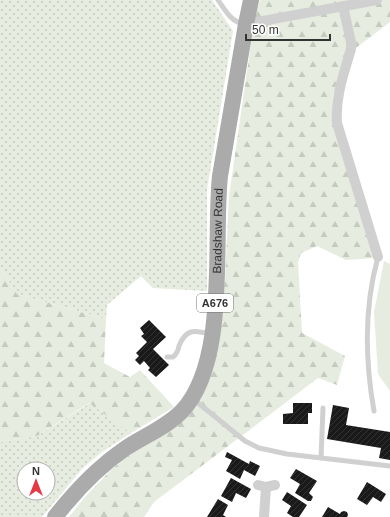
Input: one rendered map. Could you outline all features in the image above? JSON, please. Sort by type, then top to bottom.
[{"type":"main road","name":"Bradshaw Road","points":[[55,517],[79,488],[104,463],[167,422],[181,411],[192,398],[198,385],[204,369],[212,334],[217,280],[217,200],[251,0]]},
{"type":"street","points":[[246,24],[377,0]]},
{"type":"street","points":[[342,6],[351,42],[351,49],[337,98],[337,123],[378,257]]},
{"type":"street","points":[[264,517],[266,486]]},
{"type":"lane","points":[[218,0],[229,16],[239,23],[246,24]]},
{"type":"lane","points":[[374,411],[370,388],[368,325],[373,281],[378,257]]},
{"type":"lane","points":[[167,357],[173,358],[186,334],[199,331],[212,334]]},
{"type":"lane","points":[[192,398],[245,441],[259,448],[287,454],[390,466]]},
{"type":"lane","points":[[321,458],[323,408]]},
{"type":"green space","points":[[0,0],[212,0],[233,31],[207,190],[207,291],[153,288],[141,276],[107,305],[106,319],[17,294],[0,267]]},
{"type":"green space","points":[[260,0],[390,0],[390,22],[344,57],[333,96],[332,112],[375,258],[346,260],[317,246],[301,253],[298,262],[302,333],[345,356],[337,385],[318,378],[154,502],[144,517],[69,517],[85,497],[113,468],[135,451],[187,416],[217,345],[225,280],[229,196],[255,16]]},
{"type":"green space","points":[[384,261],[390,264],[390,391],[378,374],[374,312]]},
{"type":"green space","points":[[0,267],[17,294],[106,319],[104,363],[130,377],[140,370],[174,407],[131,433],[89,403],[37,436],[0,442]]},
{"type":"green space","points":[[90,403],[131,433],[102,452],[82,469],[56,500],[56,461],[16,461],[16,501],[55,501],[42,517],[0,517],[0,442],[37,436]]},
{"type":"building","points":[[149,320],[166,337],[153,349],[169,365],[156,377],[148,370],[150,368],[144,361],[140,365],[135,360],[139,356],[136,353],[147,342],[141,336],[144,334],[140,328]]},
{"type":"building","points":[[293,403],[312,403],[312,413],[308,413],[308,424],[283,424],[283,414],[293,413]]},
{"type":"building","points":[[333,405],[349,408],[346,425],[390,432],[390,460],[379,458],[381,448],[327,439]]},
{"type":"building","points":[[227,452],[249,464],[250,461],[260,466],[255,476],[244,470],[240,479],[226,471],[232,460],[225,457]]},
{"type":"building","points":[[296,469],[317,481],[309,493],[313,497],[311,501],[308,501],[295,493],[300,484],[290,478]]},
{"type":"building","points":[[231,478],[251,489],[246,498],[236,493],[232,502],[221,496]]},
{"type":"building","points":[[367,482],[386,494],[381,502],[373,497],[367,505],[357,499]]},
{"type":"building","points":[[287,492],[307,505],[299,517],[293,517],[287,513],[291,506],[282,500]]},
{"type":"building","points":[[218,499],[228,505],[223,515],[226,517],[207,517]]},
{"type":"building","points":[[328,507],[340,514],[344,511],[347,512],[348,515],[347,517],[322,517]]}]
